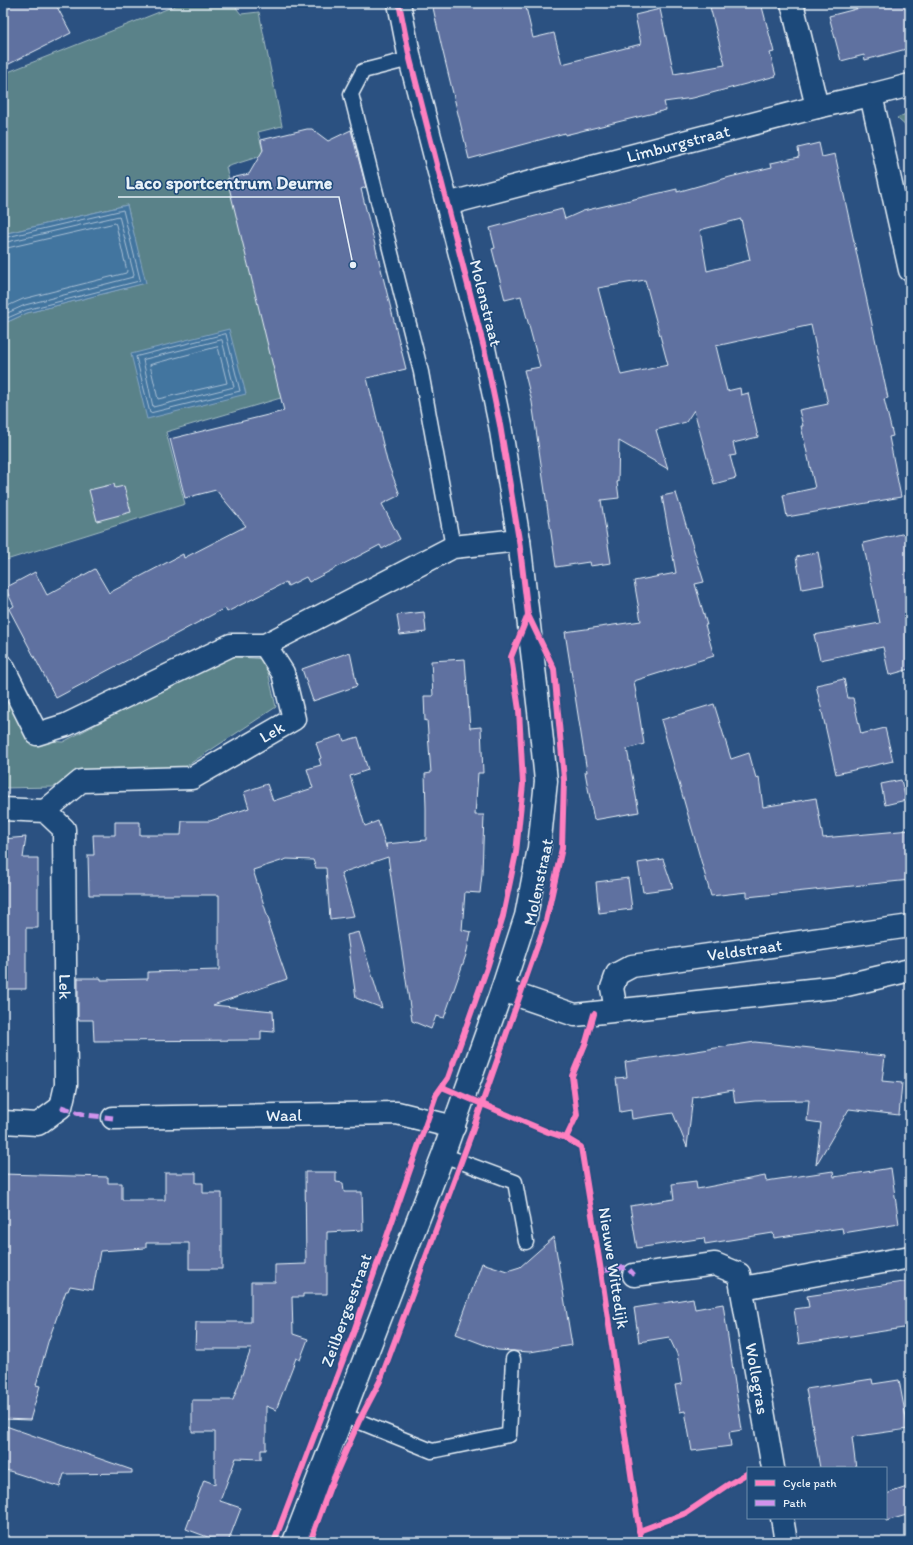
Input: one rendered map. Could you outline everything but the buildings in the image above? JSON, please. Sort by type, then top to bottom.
[{"type":"street","name":"Molenstraat","points":[[399,3],[410,59],[484,348],[500,425],[518,540],[546,781],[539,848],[526,916],[454,1127]]},
{"type":"street","points":[[792,3],[817,107]]},
{"type":"street","name":"Limburgstraat","points":[[447,204],[817,107],[910,85]]},
{"type":"street","points":[[872,95],[910,270]]},
{"type":"street","points":[[3,667],[37,734],[66,725],[232,645],[265,645],[453,547],[518,540]]},
{"type":"street","name":"Lek","points":[[3,1122],[38,1124],[61,1107],[66,1085],[64,829],[44,811],[82,781],[192,778],[294,719],[283,673],[265,645]]},
{"type":"street","points":[[3,809],[44,811]]},
{"type":"street","name":"Veldstraat","points":[[616,1010],[612,988],[617,974],[632,966],[910,926]]},
{"type":"street","points":[[502,990],[575,1015],[838,987],[910,970]]},
{"type":"street","name":"Waal","points":[[113,1118],[397,1113],[454,1127]]},
{"type":"street","name":"Zeilbergsestraat","points":[[294,1542],[454,1127]]},
{"type":"street","points":[[743,1288],[910,1257]]},
{"type":"street","name":"Wollegras","points":[[634,1275],[715,1264],[740,1274],[773,1467]]},
{"type":"street","points":[[782,1519],[786,1542]]},
{"type":"lane","points":[[410,59],[364,71],[351,94],[421,372],[453,547]]},
{"type":"lane","points":[[443,1155],[515,1182],[526,1242]]},
{"type":"lane","points":[[343,1415],[432,1451],[509,1435],[513,1359]]},
{"type":"green space","points":[[182,3],[235,3],[241,14],[259,12],[282,126],[258,132],[264,155],[226,167],[284,397],[166,432],[185,504],[3,561],[3,324],[27,313],[145,283],[127,205],[3,234],[3,74]]},
{"type":"green space","points":[[910,112],[910,130],[897,118]]},
{"type":"green space","points":[[225,656],[265,659],[276,707],[179,771],[86,773],[53,787],[3,788],[3,681],[33,740],[63,742]]},
{"type":"water","points":[[127,205],[146,283],[27,313],[3,324],[3,234]]},
{"type":"water","points":[[229,329],[246,394],[147,419],[131,354]]},
{"type":"marked path","points":[[61,1107],[86,1115],[113,1118]]},
{"type":"marked path","points":[[601,1271],[627,1267],[634,1275]]},
{"type":"cycle path","points":[[310,1542],[330,1487],[359,1421],[380,1381],[471,1135],[546,921],[562,848],[564,779],[554,669],[528,615],[519,540],[500,425],[484,348],[410,59],[399,3]]},
{"type":"cycle path","points":[[274,1542],[354,1331],[436,1095],[448,1078],[487,968],[503,916],[516,853],[523,784],[519,710],[511,657],[528,615]]},
{"type":"cycle path","points":[[566,1138],[577,1115],[572,1076],[586,1042],[594,1014]]},
{"type":"cycle path","name":"Nieuwe Wittedijk","points":[[442,1087],[548,1132],[566,1138],[581,1147],[641,1542]]},
{"type":"cycle path","points":[[639,1531],[686,1513],[747,1474]]},
{"type":"place","name":"Laco sportcentrum Deurne","points":[[353,265]]}]
